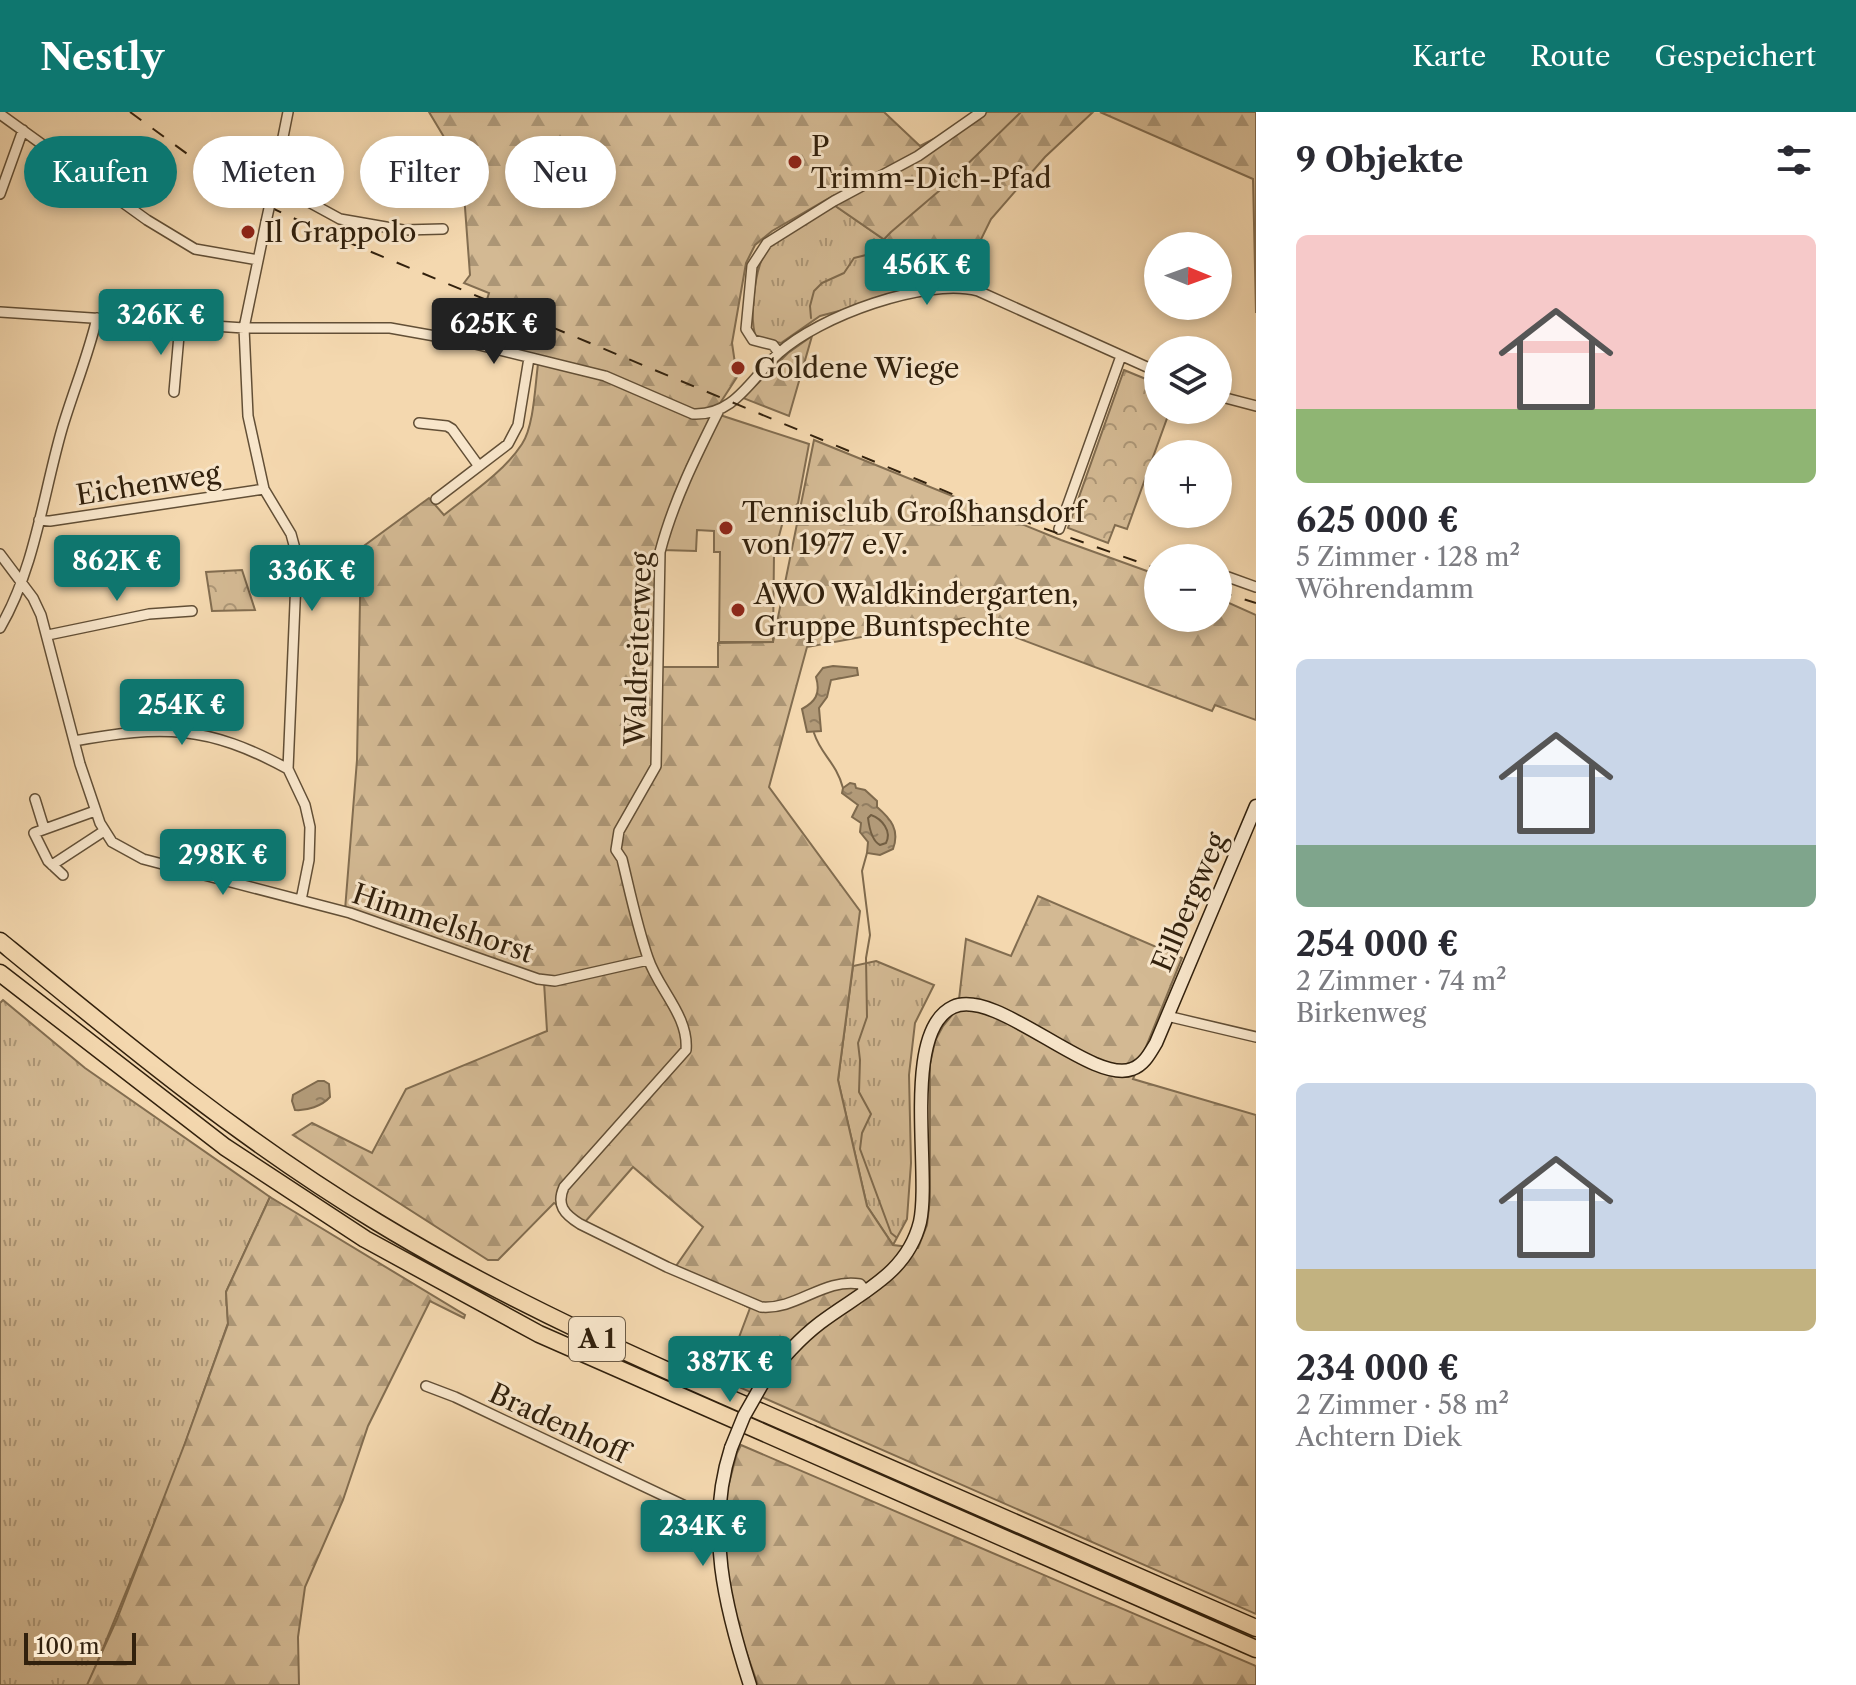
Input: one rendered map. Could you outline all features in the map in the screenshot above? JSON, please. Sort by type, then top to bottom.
[{"type":"highway","name":"A 1","points":[[0,941],[132,1050],[236,1130],[377,1222],[461,1270],[546,1315],[667,1371],[1256,1628]]},
{"type":"highway","name":"A 1","points":[[0,973],[225,1147],[365,1239],[539,1334],[1256,1649]]},
{"type":"main road","name":"Eilbergweg","points":[[867,1292],[892,1273],[913,1240],[918,1226],[924,1187],[921,1076],[929,1040],[943,1014],[957,1005],[991,1011],[1024,1025],[1099,1066],[1125,1071],[1139,1065],[1147,1056],[1167,1016],[1256,806]]},
{"type":"main road","points":[[750,1685],[733,1633],[721,1572],[717,1521],[719,1497],[731,1448],[744,1416],[765,1379],[810,1332],[867,1292]]},
{"type":"street","points":[[283,136],[288,112]]},
{"type":"street","points":[[779,353],[773,345],[753,340],[746,329],[752,266],[767,243],[834,201],[918,156],[981,112]]},
{"type":"street","points":[[0,114],[185,245],[258,260]]},
{"type":"street","points":[[0,194],[23,130]]},
{"type":"street","points":[[269,208],[244,328],[248,416],[264,489],[291,534],[297,556],[288,769],[305,805],[310,827],[309,860],[301,900]]},
{"type":"street","points":[[317,208],[340,219],[403,230],[443,229]]},
{"type":"street","points":[[0,312],[244,328],[390,328],[463,341],[605,376],[693,414],[709,415],[728,407],[779,353],[813,327],[841,314],[938,287],[958,286],[978,291],[1144,366]]},
{"type":"street","points":[[0,628],[21,582],[63,427],[82,375],[97,318]]},
{"type":"street","points":[[174,392],[180,324]]},
{"type":"street","points":[[1059,529],[1121,356]]},
{"type":"street","points":[[436,499],[508,444],[514,435],[529,358]]},
{"type":"street","points":[[1232,400],[1256,406]]},
{"type":"street","name":"Waldreiterweg","points":[[719,410],[667,523],[660,552],[656,766],[619,831],[616,850],[622,859],[648,960],[683,1023],[687,1037],[686,1050],[564,1187],[559,1197],[567,1216],[580,1224],[667,1267],[761,1307],[776,1308],[837,1282],[860,1284],[867,1292]]},
{"type":"street","points":[[419,423],[452,429],[478,465]]},
{"type":"street","name":"Eichenweg","points":[[39,520],[50,521],[264,489]]},
{"type":"street","name":"Himmelshorst","points":[[0,554],[33,598],[48,635],[95,811],[104,831],[123,850],[143,859],[378,922],[538,979],[555,981],[648,960]]},
{"type":"street","points":[[1232,578],[1256,587]]},
{"type":"street","points":[[48,635],[149,614],[192,611]]},
{"type":"street","points":[[74,741],[140,730],[187,731],[241,746],[288,769]]},
{"type":"street","points":[[35,799],[44,828]]},
{"type":"street","points":[[63,875],[52,865],[33,836],[35,831],[95,811]]},
{"type":"street","points":[[52,865],[104,831]]},
{"type":"street","points":[[1167,1016],[1256,1037]]},
{"type":"street","name":"Bradenhoff","points":[[426,1386],[717,1521]]},
{"type":"green space","points":[[429,112],[884,112],[920,146],[981,112],[1093,112],[1045,157],[991,219],[962,278],[947,283],[834,205],[833,196],[772,231],[755,245],[746,263],[732,343],[737,377],[715,411],[665,522],[655,667],[718,667],[718,643],[773,642],[814,440],[1061,540],[1144,570],[1144,632],[1232,632],[1232,604],[1256,615],[1256,720],[1215,705],[1212,711],[964,618],[807,647],[769,787],[860,911],[838,1080],[867,1206],[893,1245],[918,1248],[927,1225],[930,1199],[930,1064],[935,1041],[958,1008],[966,939],[1011,956],[1038,896],[1182,958],[1133,1079],[1256,1115],[1256,1614],[723,1380],[750,1308],[674,1269],[703,1227],[633,1167],[585,1222],[554,1203],[498,1260],[488,1260],[293,1135],[312,1123],[372,1153],[406,1089],[547,1031],[544,982],[345,910],[357,760],[361,548],[429,498],[444,515],[486,482],[522,444],[533,406],[538,364],[531,356],[474,341],[489,293],[464,283],[470,275],[465,208],[489,208],[489,136],[443,136]]},
{"type":"green space","points":[[1100,112],[1256,112],[1256,313],[1253,179]]},
{"type":"green space","points":[[834,205],[947,283],[820,316],[781,343],[756,338],[754,290],[765,254],[781,237]]},
{"type":"green space","points":[[812,336],[789,416],[743,398],[788,353]]},
{"type":"green space","points":[[1124,370],[1144,378],[1144,424],[1165,424],[1159,440],[1144,440],[1144,482],[1127,529],[1115,525],[1108,543],[1068,528]]},
{"type":"green space","name":"Tennisclub Großhansdorf von 1977 e.V.","points":[[720,415],[809,444],[798,503],[782,525],[774,554],[773,642],[719,642],[720,552],[714,552],[714,531],[697,530],[696,551],[663,550],[673,517]]},
{"type":"green space","points":[[242,570],[255,610],[212,611],[206,572]]},
{"type":"green space","points":[[876,961],[934,985],[915,1023],[909,1075],[911,1163],[907,1219],[893,1245],[867,1206],[838,1080],[853,966]]},
{"type":"green space","points":[[3,1000],[85,1068],[270,1197],[226,1292],[228,1323],[175,1472],[88,1685],[0,1685],[0,1003]]},
{"type":"green space","points":[[270,1197],[465,1315],[464,1318],[430,1301],[368,1426],[343,1500],[305,1587],[298,1637],[299,1685],[87,1685],[117,1619],[228,1324],[226,1292]]},
{"type":"green space","points":[[741,1445],[1256,1666],[1256,1685],[758,1685],[740,1634],[726,1572],[722,1510]]},
{"type":"water","points":[[823,668],[857,668],[858,675],[831,680],[827,697],[819,708],[821,731],[807,732],[802,709],[816,697],[816,677]]},
{"type":"water","points":[[850,783],[865,790],[877,801],[877,807],[895,831],[893,849],[880,855],[867,853],[868,842],[860,832],[861,823],[852,817],[858,805],[842,793]]},
{"type":"water","points":[[318,1081],[329,1084],[330,1097],[314,1107],[295,1110],[293,1095]]},
{"type":"waterway","points":[[811,318],[814,291],[822,283],[844,273],[854,258],[870,254],[1021,112]]},
{"type":"waterway","points":[[814,733],[843,788]]},
{"type":"waterway","points":[[867,853],[862,871],[870,935],[866,958],[867,1017],[858,1043],[859,1092],[871,1114],[862,1133],[860,1149],[891,1233],[896,1237]]},
{"type":"railway","points":[[130,112],[242,194],[321,231],[981,506],[1144,564]]},
{"type":"railway","points":[[1232,595],[1256,603]]},
{"type":"place","name":"P Trimm-Dich-Pfad","points":[[795,162]]},
{"type":"place","name":"Il Grappolo","points":[[248,232]]},
{"type":"place","name":"Goldene Wiege","points":[[738,368]]},
{"type":"place","name":"Tennisclub Großhansdorf von 1977 e.V.","points":[[726,528]]},
{"type":"place","name":"AWO Waldkindergarten, Gruppe Buntspechte","points":[[738,610]]}]
